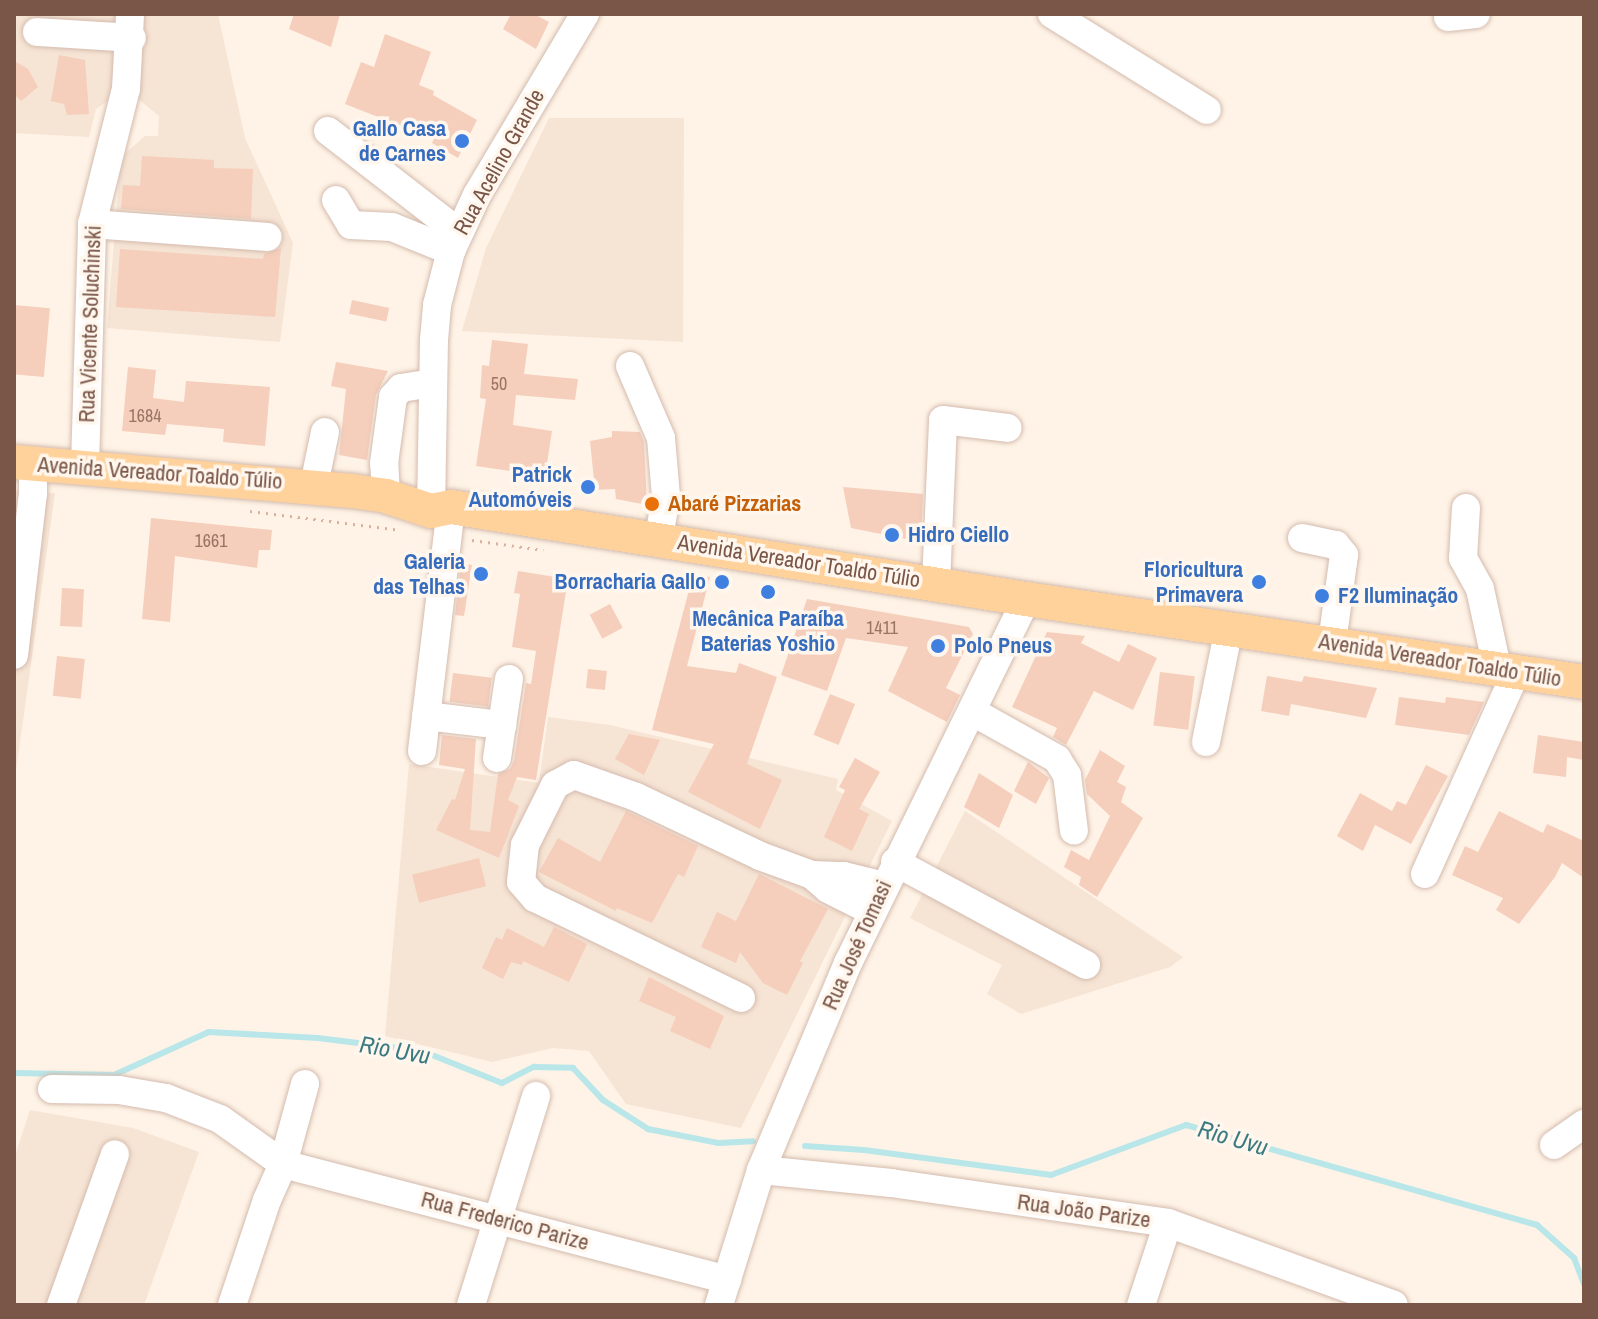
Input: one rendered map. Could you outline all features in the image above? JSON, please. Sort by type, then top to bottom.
[{"type":"main road","name":"Avenida Vereador Toaldo Túlio","points":[[23,462],[314,485],[386,496],[444,518],[659,538],[1026,599],[1584,682]]},
{"type":"street","name":"Rua Acelino Grande","points":[[422,751],[444,518],[432,448],[437,305],[454,241],[585,14]]},
{"type":"street","points":[[1052,14],[1207,110]]},
{"type":"street","points":[[1448,17],[1476,14]]},
{"type":"street","points":[[37,32],[131,26]]},
{"type":"street","name":"Rua Vicente Soluchinski","points":[[85,466],[92,224],[126,89],[131,26]]},
{"type":"street","points":[[328,131],[454,241]]},
{"type":"street","points":[[336,200],[351,225],[392,227],[454,241]]},
{"type":"street","points":[[92,224],[268,237]]},
{"type":"street","points":[[630,366],[646,409],[660,433],[666,496],[659,538]]},
{"type":"street","points":[[386,496],[386,442],[393,397],[401,388],[433,383]]},
{"type":"street","points":[[936,583],[943,420],[1008,428]]},
{"type":"street","points":[[314,485],[325,432]]},
{"type":"street","points":[[386,442],[432,448]]},
{"type":"street","points":[[14,655],[33,494],[23,462]]},
{"type":"street","points":[[1425,874],[1507,669],[1480,589],[1463,558],[1466,508]]},
{"type":"street","points":[[1302,538],[1336,545],[1344,555],[1332,643]]},
{"type":"street","name":"Rua José Tomasi","points":[[723,1292],[761,1170],[883,887],[973,712],[1026,599]]},
{"type":"street","points":[[1206,742],[1229,628]]},
{"type":"street","points":[[497,758],[509,679]]},
{"type":"street","points":[[973,712],[1057,759],[1067,775],[1074,831]]},
{"type":"street","points":[[426,716],[502,725]]},
{"type":"street","points":[[741,998],[535,898],[521,882],[525,845],[555,785],[574,775],[636,797],[760,856],[812,875],[844,876],[883,887],[1086,965]]},
{"type":"street","points":[[232,1305],[267,1200],[283,1164],[305,1084]]},
{"type":"street","points":[[52,1089],[119,1090],[166,1098],[220,1119],[283,1164]]},
{"type":"street","points":[[471,1305],[536,1096]]},
{"type":"street","points":[[1554,1145],[1584,1124]]},
{"type":"street","points":[[61,1305],[115,1154]]},
{"type":"street","name":"Rua Frederico Parize","points":[[283,1164],[496,1219],[723,1292]]},
{"type":"street","name":"Rua João Parize","points":[[761,1170],[891,1183],[1168,1223],[1361,1299],[1394,1305]]},
{"type":"street","points":[[1141,1305],[1168,1223]]},
{"type":"path","points":[[248,510],[402,530]]},
{"type":"path","points":[[444,518],[543,550]]},
{"type":"shaded area","points":[[14,14],[218,14],[245,138],[293,243],[280,342],[107,328],[121,157],[145,136],[158,136],[159,116],[126,89],[96,109],[89,137],[14,133]]},
{"type":"shaded area","points":[[549,118],[684,118],[683,342],[462,331],[486,248]]},
{"type":"shaded area","points":[[14,490],[33,494],[55,493],[14,785]]},
{"type":"shaded area","points":[[548,717],[610,725],[838,779],[836,790],[892,821],[741,1128],[626,1104],[589,1051],[553,1048],[492,1062],[385,1036],[409,764],[539,783]]},
{"type":"shaded area","points":[[965,811],[1183,957],[1170,967],[1021,1014],[987,994],[1002,965],[910,918]]},
{"type":"shaded area","points":[[30,1110],[133,1128],[199,1152],[144,1305],[14,1305],[14,1159]]},
{"type":"building","points":[[294,14],[340,14],[331,47],[289,29]]},
{"type":"building","points":[[511,14],[534,14],[549,22],[536,49],[503,29]]},
{"type":"building","points":[[385,34],[431,52],[419,85],[434,91],[433,95],[477,120],[458,158],[432,143],[434,139],[345,104],[361,62],[374,67]]},
{"type":"building","points":[[59,55],[85,60],[89,114],[67,115],[64,104],[51,101]]},
{"type":"building","points":[[14,61],[28,69],[38,87],[21,101],[14,94]]},
{"type":"building","points":[[142,156],[214,160],[214,168],[253,169],[251,219],[121,209],[123,185],[140,186]]},
{"type":"building","points":[[281,248],[275,317],[116,307],[120,249],[263,259],[264,254]]},
{"type":"building","points":[[352,300],[389,308],[386,322],[349,314]]},
{"type":"building","points":[[14,305],[50,308],[44,377],[14,374]]},
{"type":"building","points":[[492,340],[528,344],[524,374],[578,379],[575,400],[516,395],[513,425],[552,431],[545,476],[476,466],[486,399],[480,398],[482,365],[489,366]]},
{"type":"building","points":[[336,362],[388,371],[376,395],[367,460],[339,455],[346,389],[331,386]]},
{"type":"building","points":[[128,367],[156,370],[153,398],[184,402],[186,381],[270,387],[265,446],[223,442],[224,429],[167,424],[165,435],[122,431]]},
{"type":"building","points":[[612,431],[640,432],[644,442],[647,505],[616,499],[615,489],[595,490],[590,441],[612,437]]},
{"type":"building","points":[[843,487],[923,494],[921,542],[851,528]]},
{"type":"building","points":[[151,518],[272,530],[270,550],[259,550],[257,568],[175,556],[170,622],[142,619]]},
{"type":"building","points":[[461,563],[472,565],[464,616],[455,615]]},
{"type":"building","points":[[518,571],[568,579],[536,780],[517,777],[508,800],[519,806],[499,858],[436,830],[452,799],[455,800],[465,769],[439,765],[442,735],[476,739],[470,830],[490,832],[498,774],[510,769],[514,761],[526,683],[531,684],[536,651],[512,647],[520,594],[514,593]]},
{"type":"building","points":[[693,575],[710,577],[687,666],[736,673],[739,663],[777,677],[747,764],[782,780],[760,829],[688,792],[714,744],[652,730]]},
{"type":"building","points":[[62,588],[84,589],[82,627],[60,626]]},
{"type":"building","points":[[807,599],[969,627],[973,634],[946,688],[960,695],[947,722],[888,691],[908,647],[846,638],[827,691],[781,675]]},
{"type":"building","points":[[610,604],[623,628],[602,639],[590,615]]},
{"type":"building","points":[[1047,632],[1085,636],[1081,643],[1119,662],[1128,644],[1157,658],[1133,710],[1094,691],[1066,745],[1053,737],[1057,728],[1012,707]]},
{"type":"building","points":[[57,656],[85,659],[81,699],[53,696]]},
{"type":"building","points":[[588,669],[607,671],[605,690],[586,688]]},
{"type":"building","points":[[1160,672],[1195,676],[1188,730],[1153,726]]},
{"type":"building","points":[[453,673],[492,678],[488,707],[449,702]]},
{"type":"building","points":[[1267,676],[1302,682],[1304,676],[1377,688],[1366,718],[1291,704],[1289,716],[1261,711]]},
{"type":"building","points":[[830,694],[855,704],[839,745],[814,735]]},
{"type":"building","points":[[1399,697],[1445,703],[1446,697],[1484,702],[1469,735],[1395,725]]},
{"type":"building","points":[[629,734],[660,740],[644,775],[615,759]]},
{"type":"building","points":[[1538,735],[1584,742],[1584,760],[1567,757],[1566,777],[1533,773]]},
{"type":"building","points":[[1100,750],[1125,766],[1117,782],[1126,787],[1121,802],[1143,818],[1097,897],[1079,885],[1081,877],[1064,867],[1071,850],[1089,860],[1110,816],[1087,794],[1085,780]]},
{"type":"building","points":[[855,758],[880,772],[859,809],[869,814],[852,851],[824,837],[845,790],[839,787]]},
{"type":"building","points":[[1028,762],[1049,778],[1036,804],[1014,791]]},
{"type":"building","points":[[1426,765],[1448,776],[1411,844],[1375,825],[1363,851],[1337,836],[1360,793],[1392,811],[1397,801],[1406,805]]},
{"type":"building","points":[[979,773],[1013,795],[999,828],[964,807]]},
{"type":"building","points":[[626,811],[698,846],[684,877],[678,874],[652,923],[617,908],[616,911],[539,872],[558,838],[600,862]]},
{"type":"building","points":[[1499,811],[1543,833],[1547,824],[1584,841],[1584,878],[1562,863],[1519,924],[1496,910],[1503,898],[1452,875],[1465,846],[1478,852]]},
{"type":"building","points":[[479,858],[486,886],[419,903],[412,875]]},
{"type":"building","points":[[759,874],[828,909],[800,961],[803,963],[787,995],[763,983],[740,952],[736,963],[701,947],[717,912],[736,921]]},
{"type":"building","points":[[554,927],[587,944],[569,982],[523,961],[522,965],[511,962],[503,979],[482,968],[496,937],[502,940],[507,928],[544,947]]},
{"type":"building","points":[[649,977],[724,1016],[710,1049],[670,1031],[676,1017],[639,1001]]},
{"type":"waterway","name":"Rio Uvu","points":[[14,1073],[114,1075],[209,1032],[318,1038],[422,1051],[502,1083],[534,1067],[573,1068],[603,1100],[648,1129],[718,1143],[753,1141]]},
{"type":"waterway","name":"Rio Uvu","points":[[805,1146],[864,1150],[1051,1175],[1186,1125],[1537,1225],[1574,1258],[1584,1284]]},
{"type":"place","name":"Gallo Casa de Carnes","points":[[462,141]]},
{"type":"place","name":"Patrick Automóveis","points":[[588,487]]},
{"type":"place","name":"Abaré Pizzarias","points":[[652,504]]},
{"type":"place","name":"Hidro Ciello","points":[[892,535]]},
{"type":"place","name":"Galeria das Telhas","points":[[481,574]]},
{"type":"place","name":"Borracharia Gallo","points":[[722,582]]},
{"type":"place","name":"Floricultura Primavera","points":[[1259,582]]},
{"type":"place","name":"Mecânica Paraíba Baterias Yoshio","points":[[768,592]]},
{"type":"place","name":"F2 Iluminação","points":[[1322,596]]},
{"type":"place","name":"Polo Pneus","points":[[938,646]]}]
